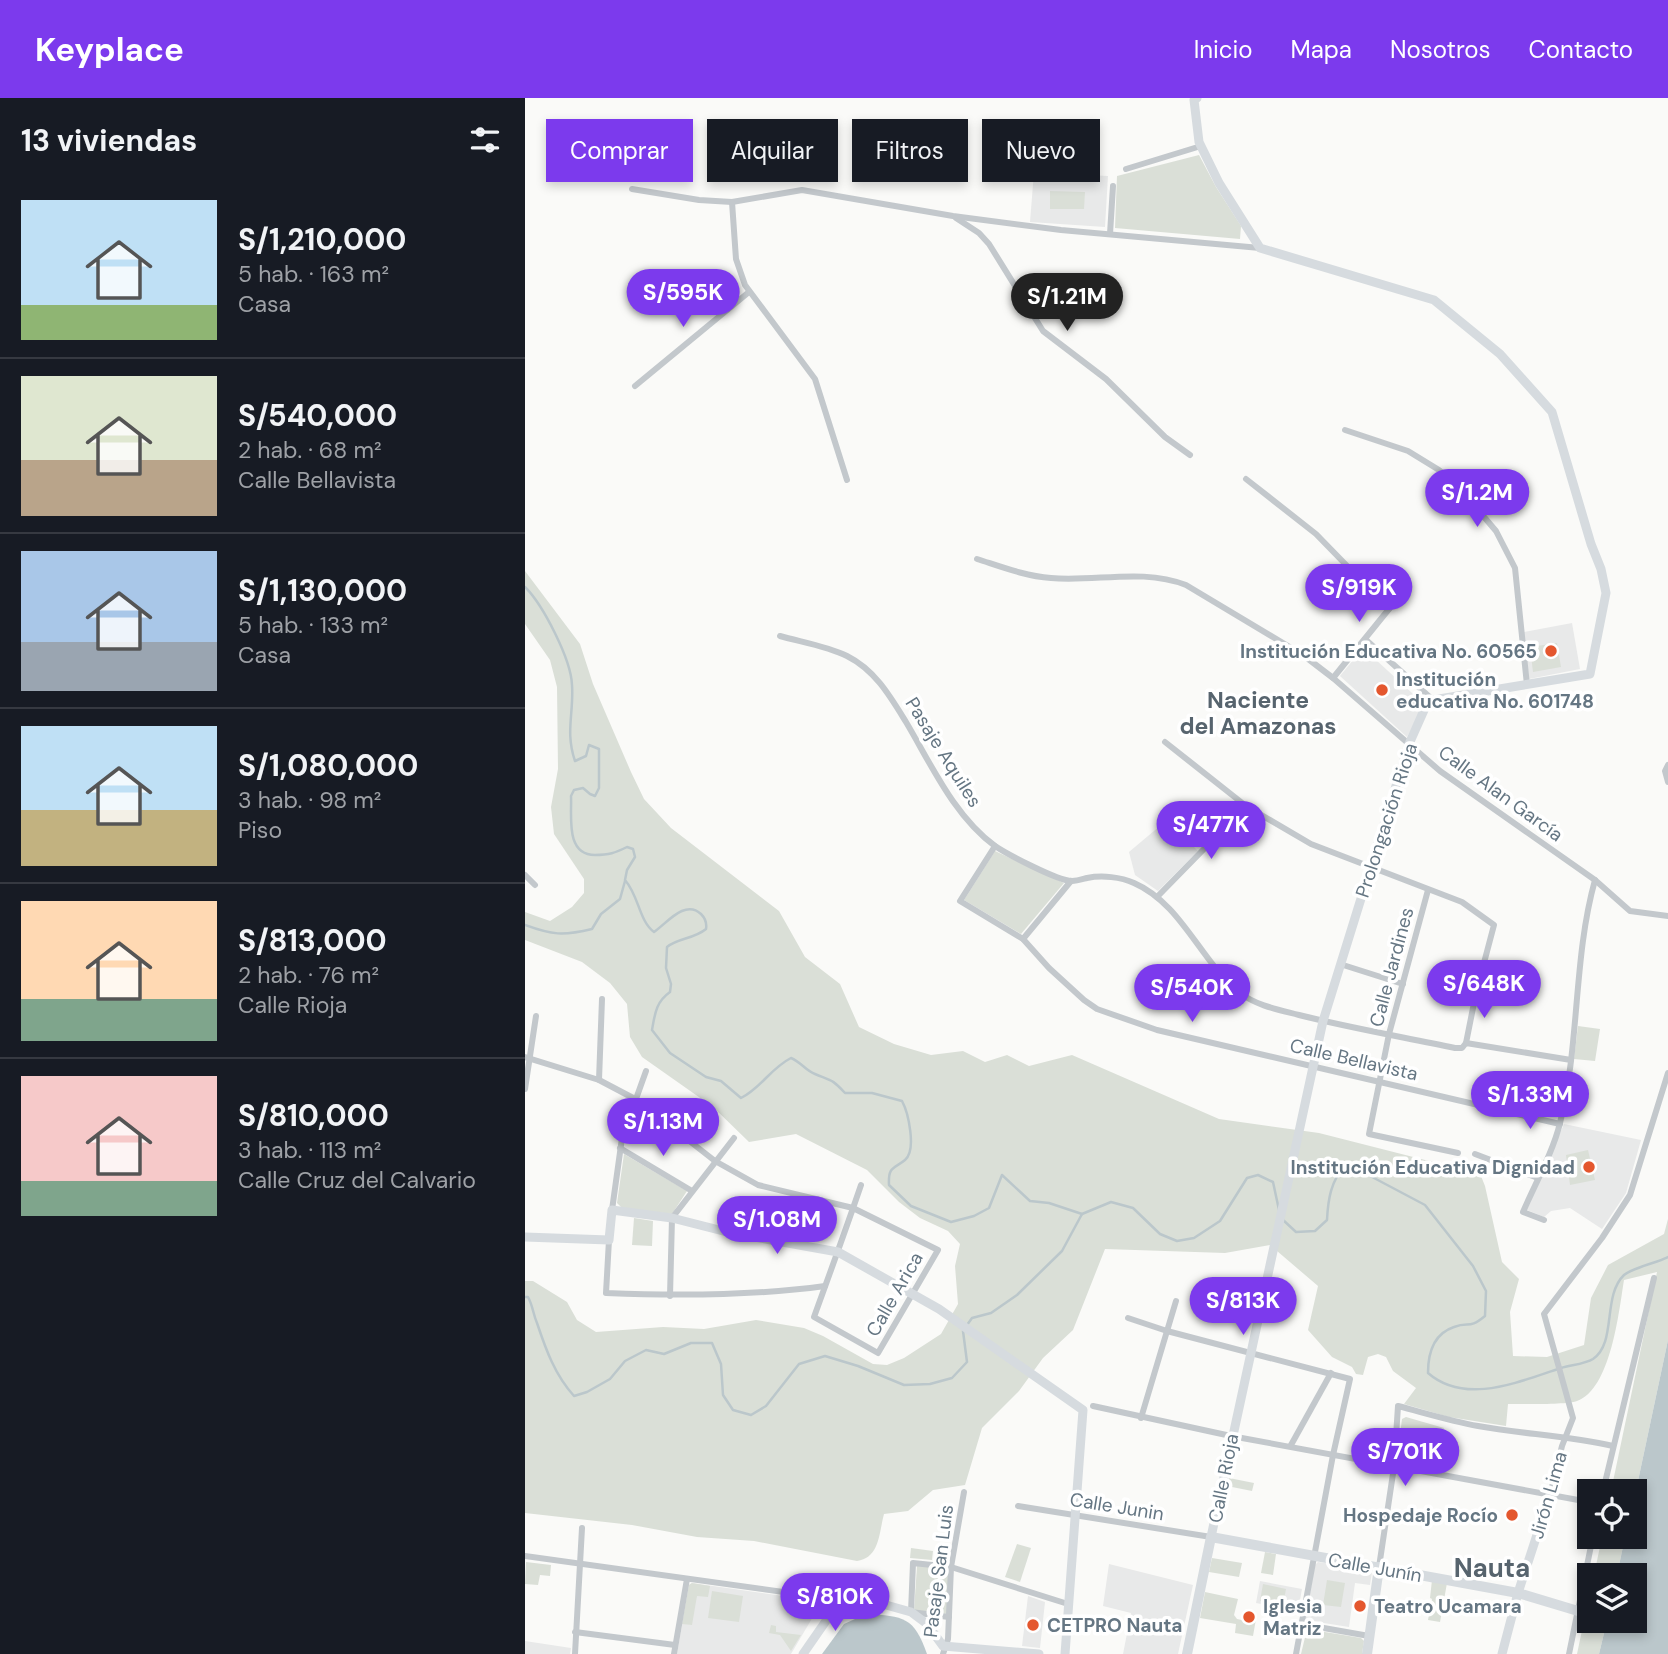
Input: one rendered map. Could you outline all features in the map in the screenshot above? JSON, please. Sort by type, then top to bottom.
[{"type":"main road","name":"Calle Junín","points":[[1211,1537],[1518,1593],[1577,1611]]},
{"type":"main road","name":"Calle Rioja","points":[[1187,1654],[1211,1537]]},
{"type":"main road","points":[[1367,1654],[1379,1567]]},
{"type":"street","points":[[1192,99],[1201,146],[1219,183],[1260,248]]},
{"type":"street","points":[[1126,169],[1201,146]]},
{"type":"street","points":[[1110,234],[1113,186]]},
{"type":"street","points":[[632,189],[699,200],[732,202],[802,190],[953,216],[1260,248],[1434,300],[1500,354],[1552,412],[1606,593],[1590,672],[1433,700],[1365,639]]},
{"type":"street","points":[[732,202],[736,259],[749,292],[815,379],[847,480]]},
{"type":"street","points":[[953,216],[979,233],[989,244],[1042,331],[1106,379],[1165,437],[1190,454]]},
{"type":"street","points":[[635,386],[749,292]]},
{"type":"street","points":[[1345,430],[1408,451],[1426,461],[1456,484],[1496,531],[1515,568],[1527,685]]},
{"type":"street","points":[[1245,479],[1316,534],[1389,609]]},
{"type":"street","name":"Calle Alan García","points":[[977,559],[1029,576],[1054,579],[1120,576],[1172,579],[1186,585],[1291,648],[1333,678],[1467,791],[1595,880],[1630,911],[1668,916]]},
{"type":"street","points":[[1333,678],[1406,588]]},
{"type":"street","name":"Pasaje Aquiles","points":[[780,636],[846,655],[872,673],[892,698],[950,796],[971,824],[995,846],[1071,881],[1090,877],[1123,879],[1135,883],[1157,897],[1172,911],[1205,956],[1243,995],[1270,1007],[1323,1021],[1455,1048],[1462,1048],[1468,1042],[1571,1060]]},
{"type":"street","name":"Prolongación Rioja","points":[[1261,1301],[1323,1021],[1409,744],[1425,708],[1433,700]]},
{"type":"street","points":[[1165,742],[1245,806],[1311,844],[1369,869],[1462,902],[1494,925],[1475,998],[1468,1042]]},
{"type":"street","points":[[1668,765],[1665,771],[1668,782]]},
{"type":"street","points":[[1157,897],[1245,806]]},
{"type":"street","name":"Calle Bellavista","points":[[995,846],[960,901],[1023,939],[1049,968],[1097,1009],[1157,1030],[1560,1124]]},
{"type":"street","points":[[525,875],[535,885]]},
{"type":"street","points":[[1544,1220],[1524,1212],[1560,1124],[1571,1060],[1587,909],[1595,880]]},
{"type":"street","points":[[1023,939],[1071,881]]},
{"type":"street","name":"Calle Jardines","points":[[1427,890],[1389,1034],[1369,1134],[1458,1153]]},
{"type":"street","points":[[1340,964],[1403,984]]},
{"type":"street","points":[[599,1080],[603,999]]},
{"type":"street","points":[[525,1089],[527,1057],[536,1016]]},
{"type":"street","points":[[527,1057],[599,1080],[636,1100],[715,1161],[758,1185],[853,1209]]},
{"type":"street","points":[[646,1071],[620,1148],[609,1240],[606,1293],[670,1296],[777,1293],[825,1286],[861,1185]]},
{"type":"street","name":"Jirón Lima","points":[[1501,1654],[1550,1495],[1562,1446],[1573,1418],[1544,1314],[1602,1238],[1630,1195],[1668,1073]]},
{"type":"street","points":[[670,1296],[672,1218],[734,1138]]},
{"type":"street","points":[[620,1148],[692,1191]]},
{"type":"street","points":[[1475,1154],[1538,1178]]},
{"type":"street","name":"Calle Arica","points":[[825,1286],[814,1317],[878,1353],[938,1250],[853,1209]]},
{"type":"street","points":[[612,1210],[672,1218],[727,1232],[838,1252],[939,1309],[1083,1410],[1065,1654]]},
{"type":"street","points":[[525,1237],[609,1240]]},
{"type":"street","points":[[1606,1479],[1654,1278]]},
{"type":"street","points":[[1141,1418],[1176,1301]]},
{"type":"street","name":"Calle Rioja","points":[[1211,1537],[1261,1301]]},
{"type":"street","points":[[1128,1318],[1167,1331],[1350,1379],[1296,1654]]},
{"type":"street","points":[[1291,1445],[1331,1373]]},
{"type":"street","points":[[1093,1406],[1394,1468],[1577,1500]]},
{"type":"street","points":[[1379,1567],[1394,1468],[1398,1406],[1476,1425],[1539,1435],[1567,1436],[1613,1446]]},
{"type":"street","name":"Pasaje San Luis","points":[[944,1650],[948,1639],[951,1567],[964,1492]]},
{"type":"street","name":"Calle Junin","points":[[1018,1506],[1211,1537]]},
{"type":"street","points":[[575,1654],[582,1528]]},
{"type":"street","points":[[525,1556],[892,1606],[911,1612],[949,1617]]},
{"type":"street","points":[[911,1612],[913,1563],[951,1567],[1068,1604]]},
{"type":"street","points":[[674,1654],[687,1579]]},
{"type":"street","points":[[818,1598],[828,1618]]},
{"type":"street","points":[[803,1654],[828,1618],[857,1602]]},
{"type":"street","points":[[911,1612],[927,1624],[944,1650],[1039,1654]]},
{"type":"street","points":[[1569,1654],[1577,1616]]},
{"type":"street","points":[[1301,1624],[1369,1636]]},
{"type":"street","points":[[575,1632],[675,1645]]},
{"type":"shaded area","points":[[1199,155],[1241,226],[1240,239],[1115,228],[1117,176]]},
{"type":"shaded area","points":[[1100,176],[1108,176],[1105,227],[1030,222],[1033,182],[1100,182]]},
{"type":"shaded area","points":[[1050,191],[1085,192],[1084,209],[1050,209]]},
{"type":"shaded area","points":[[525,571],[580,644],[593,684],[644,799],[671,828],[779,911],[805,957],[840,984],[859,1027],[894,1044],[931,1055],[963,1051],[985,1062],[1007,1055],[1029,1066],[1072,1055],[1219,1119],[1319,1133],[1425,1160],[1468,1167],[1481,1176],[1485,1186],[1502,1262],[1519,1279],[1510,1312],[1513,1356],[1547,1357],[1584,1345],[1591,1298],[1608,1265],[1664,1234],[1668,1219],[1668,1340],[1638,1479],[1614,1479],[1657,1272],[1624,1280],[1611,1348],[1598,1381],[1589,1394],[1571,1402],[1508,1404],[1506,1426],[1449,1417],[1404,1404],[1416,1388],[1393,1371],[1386,1357],[1378,1354],[1368,1357],[1363,1375],[1356,1374],[1352,1367],[1332,1357],[1308,1330],[1318,1286],[1270,1245],[1225,1253],[1105,1249],[1073,1330],[1043,1358],[1019,1391],[982,1428],[965,1485],[933,1490],[908,1511],[884,1514],[877,1543],[865,1559],[857,1561],[754,1541],[697,1537],[632,1525],[525,1513],[525,1281],[533,1281],[567,1302],[577,1320],[596,1332],[663,1327],[704,1329],[756,1320],[804,1328],[873,1364],[887,1365],[904,1358],[941,1334],[958,1304],[955,1266],[960,1244],[948,1231],[920,1218],[899,1202],[867,1170],[796,1134],[749,1142],[713,1107],[642,1057],[630,1037],[627,1004],[610,983],[582,962],[525,940],[525,912],[550,921],[572,907],[584,893],[584,879],[554,834],[551,807],[558,769],[557,687],[550,660],[525,624]]},
{"type":"shaded area","name":"Institución Educativa No. 60565","points":[[1572,623],[1580,669],[1529,679],[1524,632]]},
{"type":"shaded area","points":[[1557,643],[1561,667],[1533,672],[1530,647]]},
{"type":"shaded area","name":"Institución educativa No. 601748","points":[[1363,648],[1424,704],[1407,737],[1340,676]]},
{"type":"shaded area","points":[[1167,820],[1198,851],[1158,891],[1135,875],[1129,852]]},
{"type":"shaded area","points":[[995,851],[1064,883],[1021,934],[964,900]]},
{"type":"shaded area","points":[[1578,1026],[1600,1029],[1595,1061],[1574,1059]]},
{"type":"shaded area","name":"Institución Educativa Dignidad","points":[[1564,1124],[1641,1140],[1626,1193],[1602,1229],[1570,1208],[1551,1211],[1544,1217],[1527,1210]]},
{"type":"shaded area","points":[[1588,1150],[1595,1180],[1570,1185],[1566,1155]]},
{"type":"shaded area","points":[[624,1154],[687,1191],[672,1214],[622,1208],[617,1203]]},
{"type":"shaded area","points":[[634,1218],[653,1221],[652,1246],[632,1245]]},
{"type":"shaded area","points":[[1668,1340],[1668,1654],[1599,1654],[1604,1633],[1647,1633],[1647,1563],[1620,1563],[1622,1549],[1647,1549],[1647,1479],[1638,1479]]},
{"type":"shaded area","points":[[1406,1417],[1444,1428],[1438,1445],[1400,1435],[1402,1419]]},
{"type":"shaded area","points":[[1229,1478],[1254,1483],[1252,1491],[1227,1486]]},
{"type":"shaded area","points":[[1017,1544],[1031,1548],[1020,1582],[1005,1577]]},
{"type":"shaded area","points":[[911,1548],[933,1551],[932,1560],[910,1558]]},
{"type":"shaded area","points":[[1599,1549],[1622,1549],[1620,1563],[1597,1563]]},
{"type":"shaded area","points":[[1265,1552],[1276,1554],[1273,1575],[1261,1573]]},
{"type":"shaded area","points":[[1212,1558],[1242,1563],[1239,1577],[1209,1572]]},
{"type":"shaded area","points":[[526,1562],[551,1565],[550,1576],[540,1575],[538,1585],[525,1584]]},
{"type":"shaded area","points":[[1318,1562],[1372,1572],[1370,1585],[1355,1583],[1349,1627],[1305,1620],[1315,1565]]},
{"type":"shaded area","points":[[1109,1564],[1193,1585],[1178,1654],[1123,1654],[1131,1613],[1103,1606]]},
{"type":"shaded area","points":[[917,1566],[948,1567],[948,1614],[914,1611]]},
{"type":"shaded area","points":[[1327,1580],[1345,1583],[1341,1607],[1323,1605]]},
{"type":"shaded area","points":[[1432,1580],[1447,1583],[1440,1622],[1428,1620]]},
{"type":"shaded area","points":[[1260,1581],[1302,1589],[1298,1611],[1256,1603]]},
{"type":"shaded area","points":[[692,1583],[812,1600],[817,1610],[791,1654],[677,1654],[689,1585]]},
{"type":"shaded area","points":[[692,1583],[710,1586],[708,1597],[697,1596],[692,1625],[682,1624],[689,1585]]},
{"type":"shaded area","points":[[1263,1584],[1286,1589],[1283,1605],[1260,1601]]},
{"type":"shaded area","points":[[712,1591],[743,1596],[739,1622],[708,1618]]},
{"type":"shaded area","points":[[1205,1592],[1238,1599],[1234,1615],[1237,1619],[1251,1622],[1252,1618],[1256,1619],[1253,1636],[1235,1633],[1236,1624],[1200,1618]]},
{"type":"shaded area","name":"CETPRO Nauta","points":[[1028,1596],[1045,1602],[1040,1648],[1022,1646]]},
{"type":"shaded area","points":[[866,1614],[890,1616],[906,1621],[917,1632],[927,1654],[822,1654],[844,1624]]},
{"type":"shaded area","points":[[771,1625],[776,1626],[776,1632],[801,1635],[791,1651],[780,1635],[769,1633]]},
{"type":"shaded area","points":[[1307,1629],[1361,1638],[1364,1641],[1362,1654],[1301,1654]]},
{"type":"shaded area","points":[[1581,1633],[1604,1633],[1599,1654],[1577,1654]]},
{"type":"shaded area","points":[[525,1641],[571,1648],[570,1654],[525,1654]]},
{"type":"waterway","points":[[525,587],[548,619],[567,661],[572,685],[570,732],[575,761],[586,756],[589,745],[599,749],[599,788],[595,796],[583,788],[574,790],[571,796],[574,842],[585,853],[595,855],[604,855],[627,847],[633,849],[635,857],[627,870],[625,880],[645,921],[654,932],[676,914],[689,909],[701,914],[706,921],[706,929],[667,947],[666,968],[671,984],[670,992],[659,1004],[652,1030],[670,1053],[706,1077],[721,1081],[741,1098],[791,1058],[812,1073],[831,1081],[845,1093],[872,1093],[902,1101],[909,1122],[909,1155],[891,1171],[889,1185],[911,1206],[951,1222],[974,1216],[989,1208],[1002,1175],[1030,1201],[1049,1203],[1082,1214]]},
{"type":"waterway","points":[[525,925],[558,933],[592,929],[601,914],[620,899],[625,881]]},
{"type":"waterway","points":[[1282,1219],[1296,1232],[1315,1231],[1327,1220],[1331,1191],[1336,1177],[1345,1165],[1425,1205],[1473,1266],[1486,1291],[1485,1316],[1472,1324],[1459,1325],[1441,1334],[1433,1345],[1429,1359],[1428,1373],[1443,1383],[1459,1388],[1493,1388],[1593,1359],[1605,1342],[1617,1284],[1628,1272],[1668,1257]]},
{"type":"waterway","points":[[967,1325],[972,1318],[991,1313],[1017,1295],[1062,1251],[1082,1214],[1111,1202],[1133,1208],[1160,1234],[1177,1241],[1194,1238],[1220,1221],[1247,1178],[1258,1175],[1273,1182],[1279,1210]]},
{"type":"waterway","points":[[525,1297],[530,1300],[552,1362],[561,1380],[574,1396],[610,1379],[625,1361],[646,1350],[664,1354],[691,1343],[712,1343],[721,1364],[723,1395],[733,1410],[751,1415],[766,1406],[799,1364],[825,1356],[904,1385],[930,1384],[952,1378],[967,1362],[963,1331]]},
{"type":"place","name":"Institución Educativa No. 60565","points":[[1551,651]]},
{"type":"place","name":"Institución educativa No. 601748","points":[[1382,690]]},
{"type":"place","name":"Institución Educativa Dignidad","points":[[1589,1167]]},
{"type":"place","name":"Hospedaje Rocío","points":[[1512,1515]]},
{"type":"place","name":"Teatro Ucamara","points":[[1360,1606]]},
{"type":"place","name":"Iglesia Matriz","points":[[1249,1617]]},
{"type":"place","name":"CETPRO Nauta","points":[[1033,1625]]},
{"type":"district","name":"Naciente del Amazonas","points":[[1258,713]]},
{"type":"district","name":"Nauta","points":[[1492,1568]]}]
